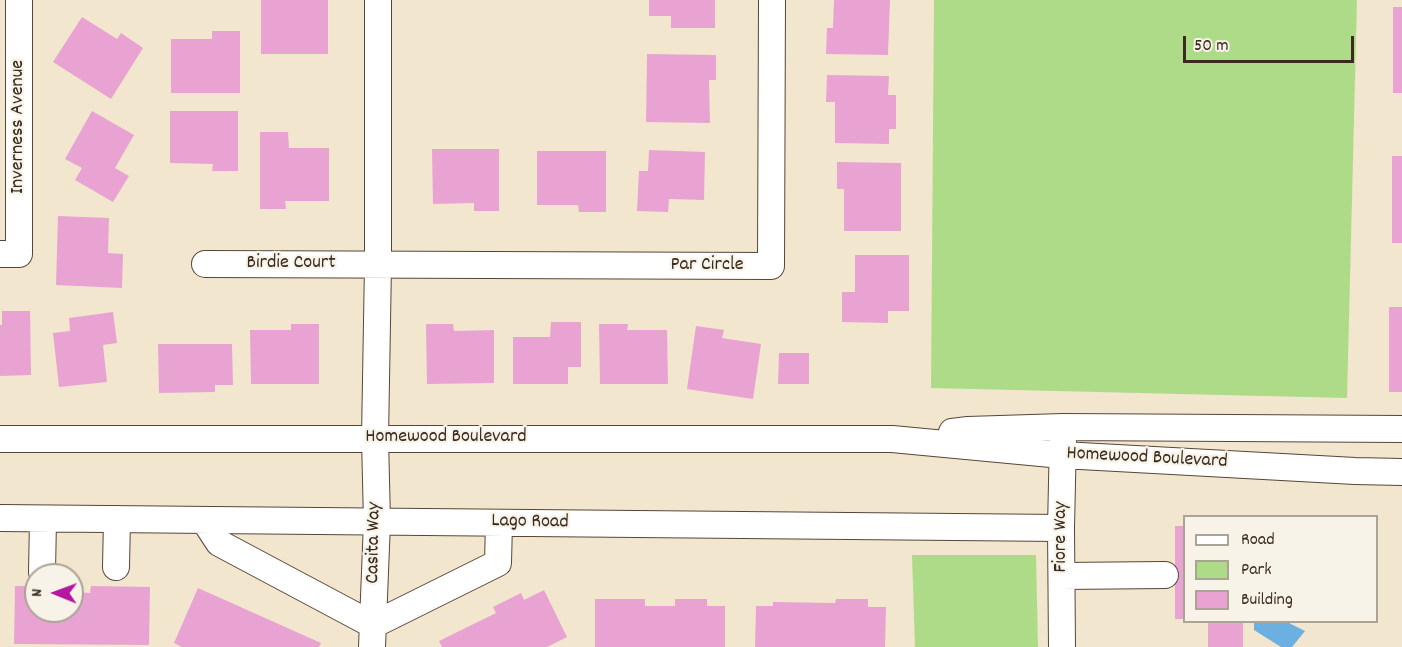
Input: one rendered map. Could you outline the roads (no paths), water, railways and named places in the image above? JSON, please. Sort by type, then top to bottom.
[{"type":"street","name":"Inverness Avenue","points":[[10,254],[19,0]]},
{"type":"street","points":[[375,438],[378,264],[378,0]]},
{"type":"street","name":"Par Circle","points":[[378,264],[771,266],[772,0]]},
{"type":"street","name":"Birdie Court","points":[[205,264],[378,264]]},
{"type":"street","name":"Homewood Boulevard","points":[[892,439],[968,430],[1063,427],[1402,429]]},
{"type":"street","name":"Fiore Way","points":[[1062,647],[1063,427]]},
{"type":"street","name":"Casita Way","points":[[373,636],[377,522],[375,438]]},
{"type":"street","name":"Homewood Boulevard","points":[[0,439],[892,439],[1062,455],[1402,472]]},
{"type":"street","name":"Lago Road","points":[[0,518],[1061,528]]},
{"type":"street","points":[[42,563],[43,519]]},
{"type":"street","points":[[116,567],[117,519]]},
{"type":"street","points":[[204,520],[219,543],[373,636],[498,563],[499,523]]},
{"type":"street","points":[[1062,576],[1165,575]]},
{"type":"water","points":[[1254,623],[1289,623],[1305,631],[1292,647],[1281,647],[1254,630]]}]
